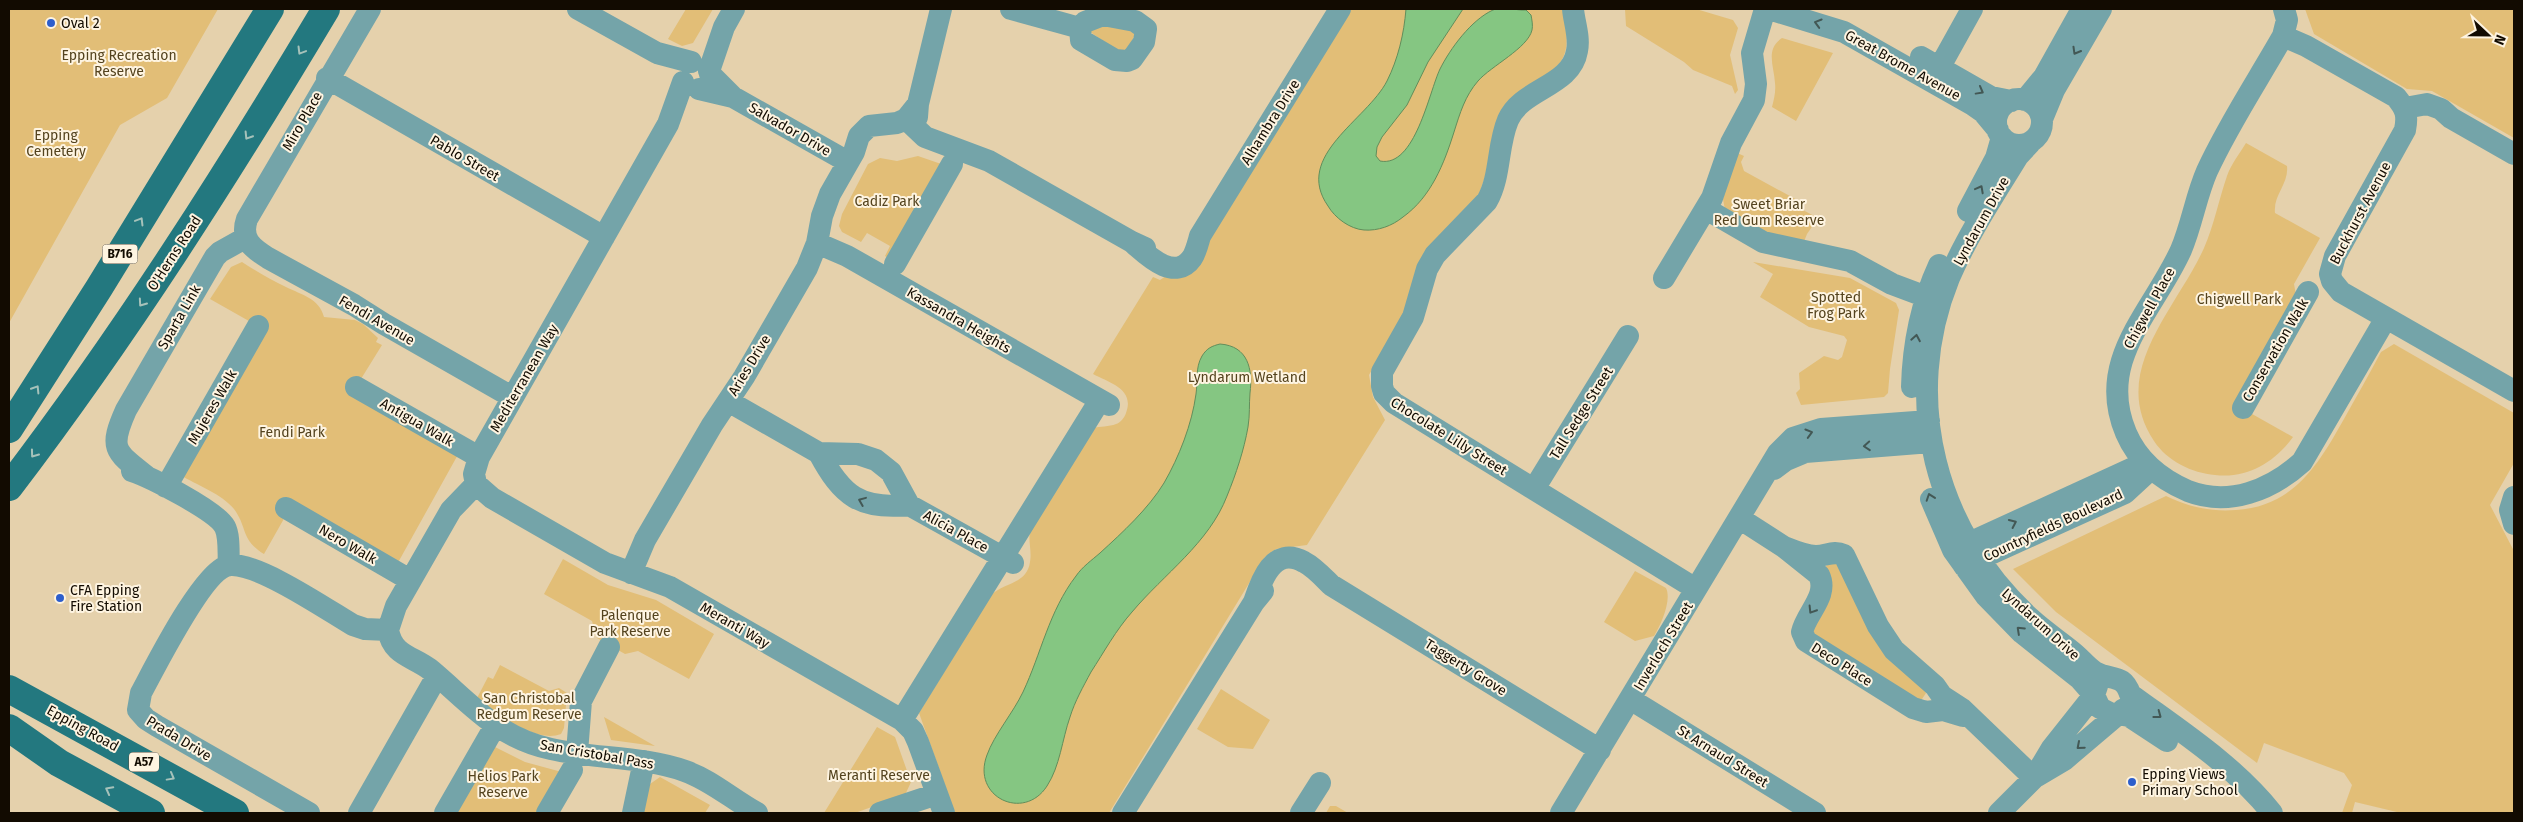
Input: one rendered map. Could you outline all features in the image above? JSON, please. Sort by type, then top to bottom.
[{"type":"main road","name":"B716","points":[[9,429],[94,296],[270,9]]},
{"type":"main road","name":"O'Herns Road","points":[[9,487],[150,291],[326,9]]},
{"type":"main road","name":"Epping Road","points":[[9,688],[235,813]]},
{"type":"main road","points":[[9,728],[59,763],[151,813]]},
{"type":"street","name":"Miro Place","points":[[245,238],[244,228],[247,219],[327,78],[370,9]]},
{"type":"street","name":"Salvador Drive","points":[[578,9],[733,97],[850,157]]},
{"type":"street","points":[[913,117],[942,9]]},
{"type":"street","points":[[1010,9],[1080,28]]},
{"type":"street","name":"Alhambra Drive","points":[[913,117],[925,138],[937,144],[969,152],[989,161],[1132,242],[1168,256],[1183,251],[1200,236],[1340,9]]},
{"type":"street","name":"Chocolate Lilly Street","points":[[1573,9],[1577,51],[1573,63],[1565,74],[1530,95],[1509,118],[1493,190],[1487,201],[1431,261],[1423,279],[1414,317],[1385,366],[1381,380],[1384,393],[1394,403],[1696,589]]},
{"type":"street","points":[[1664,278],[1715,192],[1730,143],[1754,100],[1756,84],[1752,53],[1767,9]]},
{"type":"street","name":"Great Brome Avenue","points":[[1767,9],[1844,32],[1936,75],[1991,97],[2018,100]]},
{"type":"street","name":"Great Brome Avenue","points":[[1824,9],[1849,17],[1867,26],[1936,75],[1983,112],[2000,133]]},
{"type":"street","points":[[1936,75],[1972,9]]},
{"type":"street","points":[[2082,9],[2044,77],[2018,100],[2000,109],[1997,116],[2000,133],[2015,145],[2030,142],[2040,133],[2042,119],[2054,90],[2100,9]]},
{"type":"street","name":"Chigwell Place","points":[[2284,9],[2287,20],[2283,36],[2213,159],[2180,252],[2128,342],[2119,365],[2117,381],[2119,417],[2129,440],[2148,466],[2189,491],[2225,497],[2248,494],[2267,487],[2286,476],[2302,462],[2386,318]]},
{"type":"street","name":"Mediterranean Way","points":[[476,484],[474,474],[479,457],[729,18]]},
{"type":"street","points":[[2283,36],[2306,46],[2396,97],[2406,113],[2451,118],[2514,154]]},
{"type":"street","name":"Pablo Street","points":[[327,78],[604,237]]},
{"type":"street","points":[[2018,100],[2037,107],[2042,119]]},
{"type":"street","name":"Buckhurst Avenue","points":[[2406,113],[2405,130],[2330,267],[2332,281],[2341,292],[2514,391]]},
{"type":"street","name":"Aries Drive","points":[[631,573],[645,540],[744,377],[803,274],[817,243],[822,216],[830,194],[859,136],[869,126],[898,123],[913,117]]},
{"type":"street","name":"Lyndarum Drive","points":[[2000,133],[1989,172],[1945,252],[1934,300],[1914,352],[1911,398],[1922,432],[1933,507],[1966,555],[1986,596],[2022,633],[2067,668],[2101,686],[2121,680],[2126,684],[2130,694],[2226,766],[2251,789],[2272,813]]},
{"type":"street","name":"Lyndarum Drive","points":[[1934,300],[2013,164],[2030,142]]},
{"type":"street","points":[[895,264],[952,164]]},
{"type":"street","points":[[1706,209],[1763,242],[1850,261],[1892,284],[1934,300]]},
{"type":"street","name":"Fendi Avenue","points":[[245,238],[255,250],[268,258],[360,308],[384,324],[512,397]]},
{"type":"street","name":"Sparta Link","points":[[229,559],[227,532],[220,520],[146,476],[127,461],[117,448],[116,433],[126,410],[216,257],[220,252],[245,238]]},
{"type":"street","name":"Kassandra Heights","points":[[817,243],[841,252],[1105,403],[1008,560],[902,720]]},
{"type":"street","name":"Conservation Walk","points":[[2243,408],[2308,292]]},
{"type":"street","name":"Mujeres Walk","points":[[166,487],[258,326]]},
{"type":"street","name":"Tall Sedge Street","points":[[1534,489],[1628,336]]},
{"type":"street","name":"Antigua Walk","points":[[356,387],[479,457]]},
{"type":"street","name":"Alicia Place","points":[[728,401],[819,453],[841,487],[855,499],[872,505],[909,505],[1008,560]]},
{"type":"street","name":"Inverloch Street","points":[[1561,813],[1778,453],[1793,438],[1805,432],[1821,429],[1922,432]]},
{"type":"street","name":"Alicia Place","points":[[819,453],[858,454],[876,460],[890,472],[909,505]]},
{"type":"street","name":"Countryfields Boulevard","points":[[1966,555],[2125,493],[2148,466]]},
{"type":"street","points":[[229,559],[238,554],[248,559],[272,578],[353,625],[365,629],[388,630],[392,614],[451,510],[476,484]]},
{"type":"street","name":"Meranti Way","points":[[476,484],[492,498],[596,558],[670,588],[902,720],[913,731],[918,742],[940,804]]},
{"type":"street","points":[[2514,497],[2510,510],[2514,524]]},
{"type":"street","name":"Nero Walk","points":[[286,508],[410,580]]},
{"type":"street","points":[[1739,518],[1784,547],[1821,577]]},
{"type":"street","points":[[1784,547],[1808,555],[1838,552]]},
{"type":"street","name":"Deco Place","points":[[1971,720],[1949,711],[1926,712],[1913,708],[1804,638],[1803,626],[1819,599],[1822,587],[1821,577],[1825,562],[1838,552],[1848,559],[1885,638],[1894,650],[1930,680],[1942,696],[1962,709],[1971,720],[2034,778]]},
{"type":"street","name":"Prada Drive","points":[[229,559],[216,557],[208,564],[197,594],[141,693],[138,703],[141,715],[310,813]]},
{"type":"street","name":"Taggerty Grove","points":[[1123,813],[1254,602],[1268,568],[1284,559],[1303,561],[1331,585],[1600,750]]},
{"type":"street","name":"San Cristobal Pass","points":[[388,630],[395,648],[438,676],[480,716],[525,741],[550,749],[574,762],[644,761],[697,776],[757,813]]},
{"type":"street","points":[[547,813],[574,762],[581,701],[609,647]]},
{"type":"street","points":[[359,813],[438,676]]},
{"type":"street","points":[[1913,708],[1928,700],[1931,688],[1930,680]]},
{"type":"street","points":[[2000,813],[2034,778],[2052,748],[2101,686]]},
{"type":"street","name":"Lyndarum Drive","points":[[2101,686],[2100,708],[2140,721],[2217,778],[2252,813]]},
{"type":"street","points":[[2034,778],[2064,760],[2116,713],[2126,707],[2130,694]]},
{"type":"street","name":"St Arnaud Street","points":[[1630,699],[1785,806],[1815,813]]},
{"type":"street","points":[[445,813],[495,726]]},
{"type":"street","points":[[633,813],[644,761]]},
{"type":"street","points":[[1301,813],[1320,783]]},
{"type":"street","points":[[880,813],[940,804]]},
{"type":"green space","points":[[9,9],[218,9],[167,98],[120,125],[9,323]]},
{"type":"green space","points":[[686,9],[713,9],[693,43],[682,46],[668,39]]},
{"type":"green space","name":"Lyndarum Wetland","points":[[1350,9],[1563,9],[1567,37],[1565,53],[1556,68],[1548,75],[1486,174],[1479,194],[1408,305],[1369,375],[1373,397],[1385,420],[1307,545],[1276,549],[1265,557],[1109,813],[955,813],[919,713],[991,595],[1025,575],[1030,562],[1030,530],[1093,428],[1118,423],[1125,415],[1128,405],[1124,392],[1093,374],[1153,277],[1160,280],[1169,274]]},
{"type":"green space","points":[[1625,9],[1696,9],[1733,20],[1738,28],[1730,55],[1738,90],[1735,94],[1732,86],[1693,70],[1684,62],[1626,26]]},
{"type":"green space","points":[[2305,9],[2514,9],[2514,138],[2432,91],[2407,89],[2314,34]]},
{"type":"green space","points":[[1105,20],[1136,32],[1129,48],[1120,52],[1087,30]]},
{"type":"green space","points":[[1782,38],[1833,53],[1796,121],[1772,107],[1775,86],[1772,53],[1777,42]]},
{"type":"green space","name":"Chigwell Park","points":[[2246,143],[2287,166],[2286,178],[2276,201],[2275,213],[2320,238],[2294,284],[2296,295],[2245,410],[2293,437],[2278,454],[2259,467],[2227,476],[2206,474],[2189,469],[2173,460],[2159,448],[2142,415],[2138,390],[2142,366],[2151,342],[2204,248],[2229,172]]},
{"type":"green space","name":"Sweet Briar Red Gum Reserve","points":[[1735,152],[1744,156],[1741,162],[1744,171],[1799,201],[1801,209],[1818,218],[1807,234],[1803,244],[1774,239],[1725,210],[1723,199]]},
{"type":"green space","name":"Cadiz Park","points":[[918,156],[947,166],[893,261],[885,256],[890,246],[867,233],[861,242],[842,232],[839,226],[842,214],[868,164],[880,158],[897,161]]},
{"type":"green space","name":"Fendi Park","points":[[242,262],[314,301],[324,317],[355,320],[363,324],[378,338],[376,342],[382,345],[356,387],[460,451],[395,568],[290,508],[264,554],[251,543],[238,516],[229,504],[216,494],[180,475],[258,326],[210,299],[231,267]]},
{"type":"green space","name":"Spotted Frog Park","points":[[1753,262],[1850,278],[1896,303],[1899,310],[1888,393],[1884,397],[1801,405],[1796,393],[1800,389],[1799,373],[1824,356],[1838,360],[1842,357],[1847,340],[1844,336],[1809,327],[1760,297],[1773,274]]},
{"type":"green space","points":[[2394,344],[2514,413],[2514,463],[2490,505],[2514,551],[2514,813],[2401,813],[2355,802],[2352,813],[2342,813],[2352,785],[2344,773],[2264,743],[2257,763],[2056,612],[2013,569],[2166,496],[2192,506],[2218,510],[2256,507],[2274,501],[2289,492],[2314,467],[2334,436],[2381,352]]},
{"type":"green space","name":"Palenque Park Reserve","points":[[563,559],[608,585],[656,600],[714,634],[689,679],[638,651],[625,654],[597,638],[592,621],[544,594]]},
{"type":"green space","points":[[1836,560],[1926,693],[1922,699],[1917,700],[1811,637],[1826,566]]},
{"type":"green space","points":[[1635,571],[1666,588],[1668,599],[1660,626],[1654,636],[1635,641],[1604,622]]},
{"type":"green space","name":"San Christobal Redgum Reserve","points":[[500,665],[549,691],[559,688],[567,693],[564,728],[561,734],[551,736],[540,735],[529,731],[517,726],[476,700],[488,677],[493,679]]},
{"type":"green space","points":[[1221,689],[1270,720],[1253,749],[1228,747],[1197,729]]},
{"type":"green space","points":[[604,717],[655,746],[611,740]]},
{"type":"green space","name":"Meranti Reserve","points":[[877,727],[895,737],[911,782],[905,795],[855,813],[824,813]]},
{"type":"green space","name":"Helios Park Reserve","points":[[491,745],[525,762],[569,774],[547,813],[452,813]]},
{"type":"green space","points":[[660,777],[710,805],[705,813],[642,813],[650,784]]},
{"type":"green space","points":[[1330,806],[1336,806],[1348,813],[1326,813]]},
{"type":"shaded area","points":[[1406,9],[1463,9],[1428,62],[1407,105],[1382,137],[1377,147],[1376,156],[1380,161],[1392,160],[1403,153],[1419,126],[1444,61],[1455,44],[1477,21],[1497,9],[1526,10],[1531,15],[1532,28],[1529,37],[1524,43],[1484,75],[1466,99],[1441,168],[1429,190],[1413,209],[1394,223],[1380,229],[1364,230],[1353,228],[1335,215],[1328,206],[1320,188],[1320,171],[1326,155],[1337,139],[1377,96],[1387,81],[1400,46]]},
{"type":"shaded area","points":[[1220,344],[1237,349],[1243,354],[1249,367],[1251,384],[1249,423],[1244,444],[1234,479],[1219,513],[1209,529],[1185,557],[1126,619],[1105,649],[1074,705],[1058,761],[1047,786],[1037,797],[1026,802],[1014,803],[1002,800],[993,793],[986,783],[984,770],[990,747],[1023,692],[1052,618],[1067,589],[1081,570],[1143,511],[1164,483],[1180,451],[1188,428],[1197,389],[1200,361],[1208,349]]},
{"type":"place","name":"Oval 2","points":[[51,23]]},
{"type":"place","name":"CFA Epping Fire Station","points":[[60,598]]},
{"type":"place","name":"Epping Views Primary School","points":[[2132,782]]},
{"type":"park label","name":"Epping Recreation Reserve","points":[[119,64]]},
{"type":"park label","name":"Epping Cemetery","points":[[56,144]]}]
